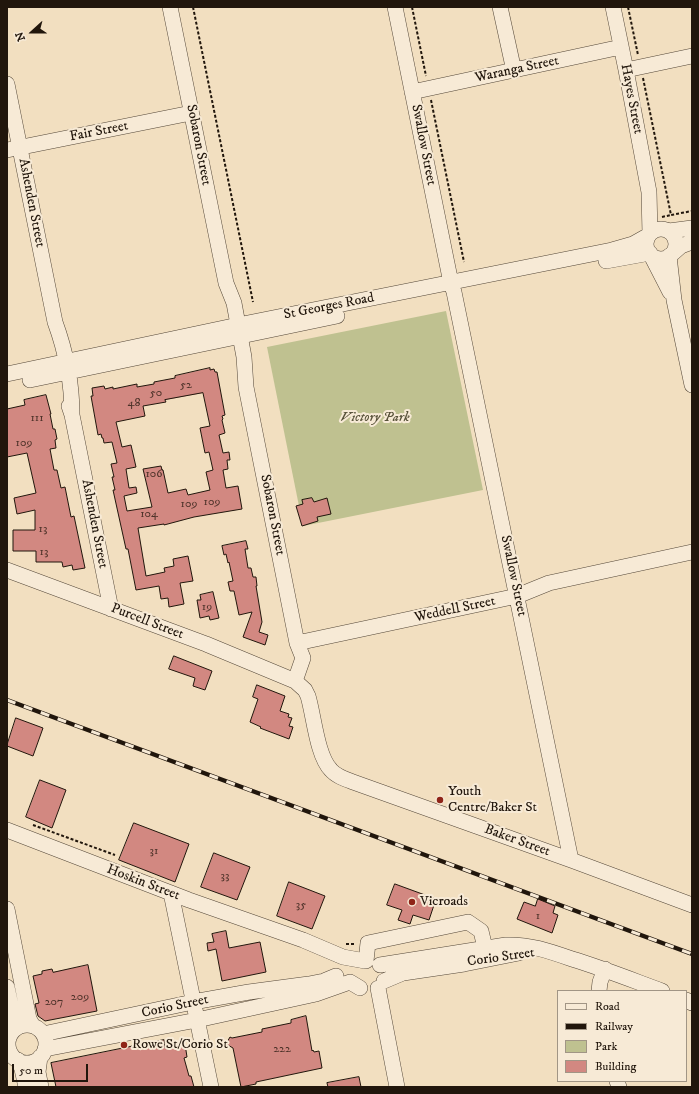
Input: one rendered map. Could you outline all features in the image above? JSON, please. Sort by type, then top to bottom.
[{"type":"street","name":"Sobaron Street","points":[[170,7],[226,283],[234,303],[235,332],[244,358],[246,387],[297,643],[303,658],[291,679]]},
{"type":"street","name":"Swallow Street","points":[[395,7],[571,860]]},
{"type":"street","points":[[500,7],[514,71]]},
{"type":"street","name":"Hayes Street","points":[[612,7],[621,48],[633,69],[649,192],[650,234]]},
{"type":"street","name":"Waranga Street","points":[[412,92],[621,48]]},
{"type":"street","points":[[633,69],[692,56]]},
{"type":"street","name":"Ashenden Street","points":[[7,84],[13,149],[55,322],[61,339],[65,395],[72,415],[111,609]]},
{"type":"street","name":"Fair Street","points":[[13,149],[191,113]]},
{"type":"street","name":"Hayes Street","points":[[649,192],[668,231]]},
{"type":"street","points":[[674,300],[646,244],[650,234],[658,230],[668,231],[692,228]]},
{"type":"street","points":[[668,231],[673,235],[676,244],[671,254],[674,300],[692,386]]},
{"type":"street","name":"St Georges Road","points":[[617,254],[650,234]]},
{"type":"street","points":[[650,254],[660,259],[671,254],[681,246],[692,242]]},
{"type":"street","name":"St Georges Road","points":[[7,374],[63,367],[109,358],[617,254],[650,254]]},
{"type":"street","name":"St Georges Road","points":[[7,384],[63,367]]},
{"type":"street","name":"Weddell Street","points":[[297,643],[517,596],[549,583],[688,554]]},
{"type":"street","name":"Purcell Street","points":[[7,570],[291,679]]},
{"type":"street","name":"Baker Street","points":[[291,679],[304,690],[308,696],[319,746],[326,764],[331,771],[337,775],[692,905]]},
{"type":"street","name":"Hoskin Street","points":[[7,830],[171,894],[303,940],[344,957],[374,961],[380,966]]},
{"type":"street","points":[[171,894],[211,1087]]},
{"type":"street","points":[[8,918],[29,1015],[45,1039],[38,1072],[41,1087]]},
{"type":"street","points":[[388,1087],[360,963],[366,961],[368,943],[468,922],[481,931],[485,948]]},
{"type":"street","name":"Hoskin Street","points":[[280,933],[337,964],[364,982]]},
{"type":"street","name":"Corio Street","points":[[380,966],[516,944],[539,948],[559,955]]},
{"type":"street","name":"Corio Street","points":[[42,1053],[316,994],[350,982],[364,982],[403,973],[464,964],[508,955],[539,952],[559,955]]},
{"type":"street","points":[[559,955],[605,969],[659,990]]},
{"type":"street","points":[[364,982],[384,973],[380,966]]},
{"type":"street","points":[[599,990],[600,982],[605,969]]},
{"type":"street","name":"Corio Street","points":[[38,1030],[249,992],[309,984],[324,981],[337,976],[364,982]]},
{"type":"street","points":[[364,982],[397,1087]]},
{"type":"street","points":[[7,988],[11,1036],[8,1046],[13,1058],[22,1069],[26,1087]]},
{"type":"street","points":[[11,1036],[27,1025],[38,1030]]},
{"type":"street","points":[[13,1058],[27,1062],[36,1060],[42,1053]]},
{"type":"path","points":[[193,7],[253,302]]},
{"type":"path","points":[[412,7],[464,262]]},
{"type":"path","points":[[628,7],[639,57],[633,69],[643,77],[671,215],[692,211]]},
{"type":"path","points":[[28,824],[114,855]]},
{"type":"path","points":[[343,944],[368,943]]},
{"type":"green space","name":"Victory Park","points":[[446,311],[483,490],[303,526],[267,347]]},
{"type":"building","points":[[210,368],[210,370],[214,369],[215,372],[217,372],[225,415],[222,416],[222,420],[225,433],[219,435],[223,453],[229,452],[230,460],[227,460],[228,469],[223,470],[226,488],[238,486],[242,509],[194,517],[164,525],[138,528],[146,576],[165,572],[164,568],[174,566],[173,559],[188,556],[193,581],[180,583],[184,604],[169,607],[168,598],[161,599],[159,586],[136,590],[128,549],[126,549],[113,490],[115,490],[111,464],[117,463],[112,442],[104,443],[101,434],[98,435],[91,396],[93,396],[92,388],[104,386],[105,389],[113,387],[113,389],[137,384],[137,387],[175,378],[175,376]],"holes":[[[203,393],[210,426],[200,428],[205,453],[209,452],[213,470],[206,472],[210,490],[188,495],[186,489],[168,493],[161,466],[143,469],[152,507],[127,511],[124,496],[137,493],[136,487],[129,488],[126,469],[136,467],[131,445],[122,447],[116,422],[145,416],[143,406],[166,402],[165,400]]]},
{"type":"building","points":[[46,395],[53,429],[55,429],[57,439],[55,440],[56,448],[50,449],[54,470],[57,470],[61,488],[65,487],[71,517],[74,516],[85,568],[73,570],[72,565],[63,567],[62,562],[36,562],[36,551],[13,551],[13,530],[35,530],[35,510],[17,514],[14,498],[36,493],[27,453],[7,457],[7,409],[25,405],[24,400]]},
{"type":"building","points":[[312,498],[314,502],[327,498],[331,514],[317,517],[318,521],[302,526],[296,506],[303,504],[302,500]]},
{"type":"building","points":[[246,541],[248,549],[245,549],[248,568],[251,568],[253,577],[256,577],[262,622],[259,632],[268,635],[265,645],[243,637],[252,612],[239,615],[234,591],[230,591],[228,582],[233,581],[229,562],[228,563],[226,554],[224,555],[222,546]]},
{"type":"building","points":[[213,592],[219,618],[210,620],[209,616],[200,618],[197,600],[201,600],[200,595]]},
{"type":"building","points":[[174,656],[212,671],[205,690],[193,686],[195,678],[169,669]]},
{"type":"building","points":[[257,685],[285,696],[280,711],[289,714],[288,717],[292,718],[289,726],[293,727],[289,739],[260,728],[261,727],[250,722],[258,699],[253,697]]},
{"type":"building","points":[[16,718],[43,728],[33,756],[7,746]]},
{"type":"building","points":[[40,780],[66,790],[52,828],[26,817]]},
{"type":"building","points":[[134,823],[189,844],[175,882],[119,860]]},
{"type":"building","points":[[214,853],[250,867],[237,900],[201,887]]},
{"type":"building","points":[[289,882],[325,896],[312,929],[277,916]]},
{"type":"building","name":"Vicroads","points":[[395,884],[436,899],[429,920],[413,915],[410,924],[398,920],[402,910],[387,905]]},
{"type":"building","points":[[538,899],[555,906],[553,913],[558,915],[552,933],[517,919],[524,902],[535,906]]},
{"type":"building","points":[[226,931],[229,948],[260,942],[266,972],[222,981],[216,949],[208,951],[207,943],[214,942],[212,934]]},
{"type":"building","points":[[88,965],[97,1011],[45,1021],[38,1016],[35,1004],[39,1003],[33,976],[42,974],[42,971],[52,969],[53,972]]},
{"type":"building","points":[[306,1016],[312,1051],[319,1051],[322,1068],[256,1082],[256,1084],[241,1087],[233,1048],[226,1044],[230,1037],[232,1038],[262,1032],[262,1029],[291,1023],[291,1020]]},
{"type":"building","points":[[164,1040],[165,1048],[185,1044],[187,1057],[184,1058],[194,1087],[56,1087],[51,1063]]},
{"type":"building","points":[[359,1077],[361,1087],[328,1087],[327,1083]]},
{"type":"railway","points":[[7,700],[692,954]]},
{"type":"place","name":"Youth Centre/Baker St","points":[[440,800]]},
{"type":"place","name":"Vicroads","points":[[412,902]]},
{"type":"place","name":"Rowe St/Corio St","points":[[124,1045]]}]
